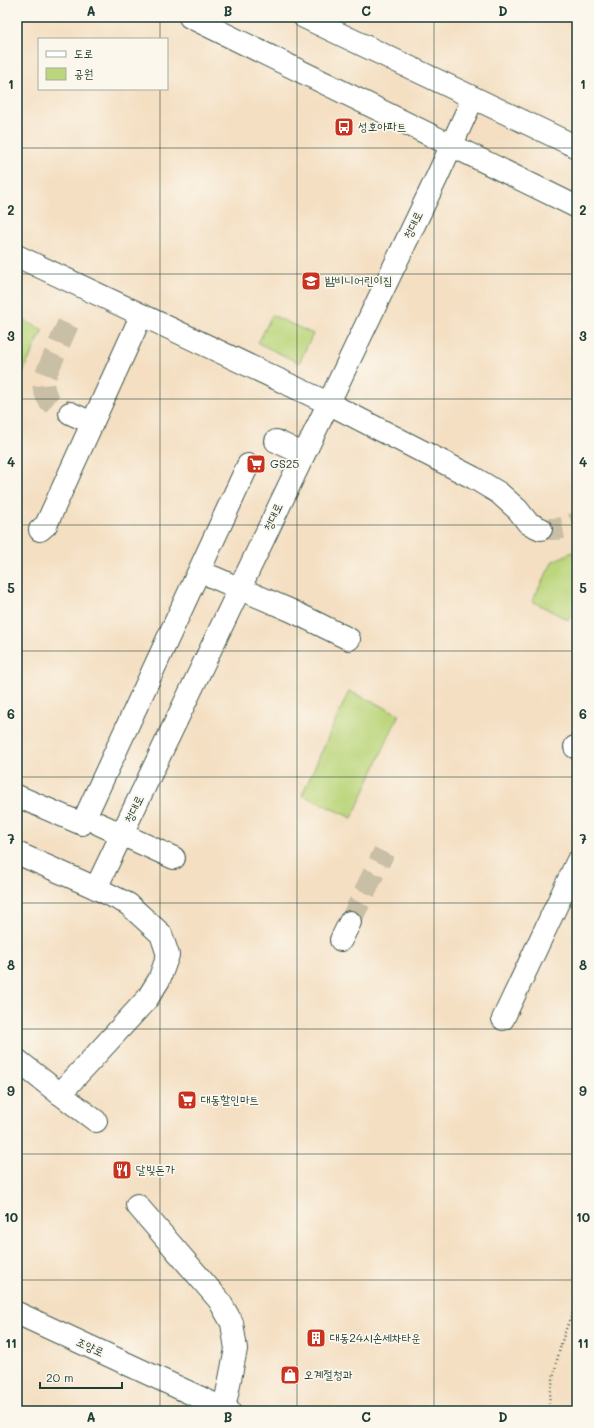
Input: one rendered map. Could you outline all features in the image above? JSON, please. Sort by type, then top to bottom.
[{"type":"street","points":[[190,17],[577,207]]},
{"type":"street","points":[[304,17],[577,147]]},
{"type":"street","name":"청대로","points":[[96,888],[473,98]]},
{"type":"street","points":[[17,256],[141,316],[328,403],[486,484],[509,501],[528,523],[541,529]]},
{"type":"street","points":[[40,530],[46,525],[141,316]]},
{"type":"street","points":[[70,413],[92,423]]},
{"type":"street","points":[[276,441],[303,454]]},
{"type":"street","points":[[17,796],[82,824],[248,465]]},
{"type":"street","points":[[213,577],[292,611],[349,639]]},
{"type":"street","points":[[99,824],[174,858]]},
{"type":"street","points":[[17,853],[128,904],[161,934],[168,954],[159,980],[147,999],[60,1094]]},
{"type":"street","points":[[503,1018],[577,862]]},
{"type":"street","points":[[17,1060],[96,1121]]},
{"type":"street","points":[[137,1205],[220,1300],[232,1323],[236,1349],[226,1410]]},
{"type":"street","name":"조양로","points":[[17,1313],[226,1410]]},
{"type":"path","points":[[548,1411],[549,1398],[564,1334],[577,1306]]},
{"type":"green space","points":[[272,315],[313,334],[299,363],[258,343]]},
{"type":"green space","points":[[17,317],[43,330],[17,384]]},
{"type":"green space","points":[[577,550],[577,603],[568,620],[532,601],[553,561]]},
{"type":"green space","points":[[349,691],[399,714],[352,818],[302,795]]},
{"type":"tunnel","points":[[68,324],[43,381],[45,394],[50,402],[70,413]]},
{"type":"tunnel","points":[[541,529],[564,528],[577,522]]},
{"type":"tunnel","points":[[350,922],[384,852]]},
{"type":"place","name":"성호아파트","points":[[344,127]]},
{"type":"place","name":"밤비니어린이집","points":[[311,281]]},
{"type":"place","name":"GS25","points":[[256,464]]},
{"type":"place","name":"대동할인마트","points":[[187,1100]]},
{"type":"place","name":"달빛돈가","points":[[122,1170]]},
{"type":"place","name":"대동24시손세차타운","points":[[316,1338]]},
{"type":"place","name":"오계절청과","points":[[290,1375]]}]
